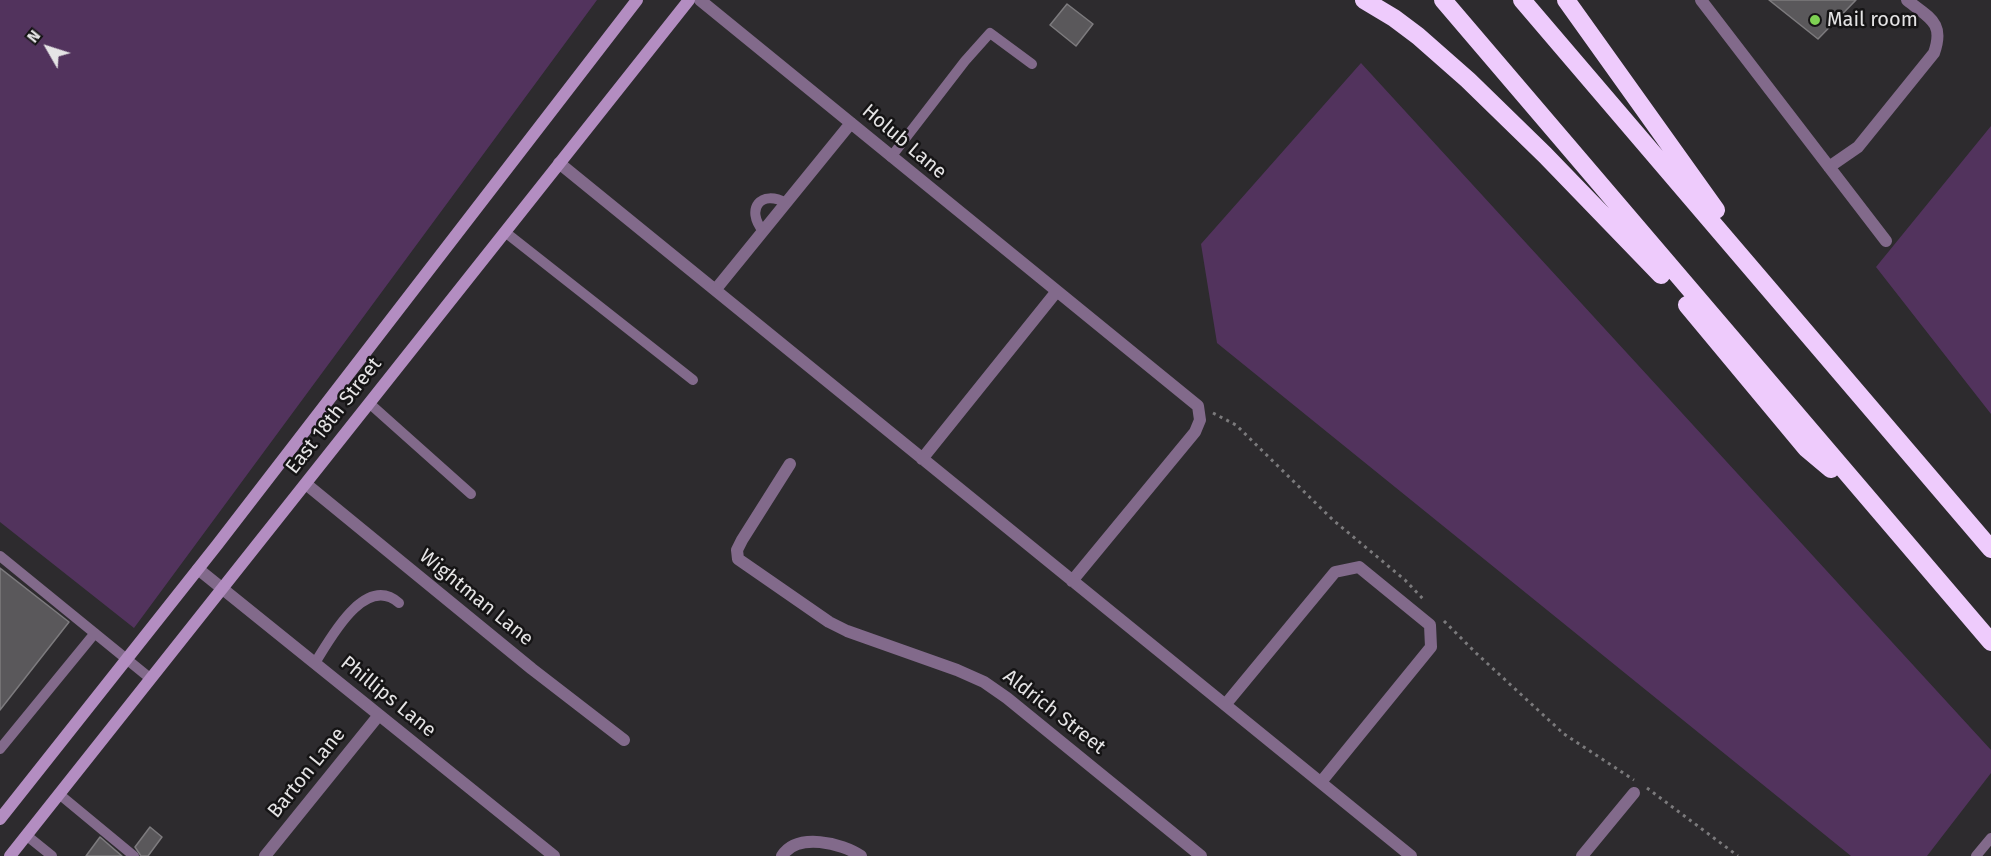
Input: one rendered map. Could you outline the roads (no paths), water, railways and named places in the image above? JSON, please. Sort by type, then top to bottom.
[{"type":"highway","points":[[1364,0],[1418,36],[1521,130],[1650,262],[1806,448],[1879,511]]},
{"type":"highway","points":[[1443,0],[1991,642]]},
{"type":"highway","points":[[1522,0],[1991,549]]},
{"type":"highway","points":[[1566,0],[1777,298]]},
{"type":"main road","name":"East 18th Street","points":[[0,819],[198,569],[637,0]]},
{"type":"main road","name":"East 18th Street","points":[[10,856],[689,0]]},
{"type":"street","name":"Holub Lane","points":[[700,0],[1198,406],[1200,420],[1195,432],[1072,581]]},
{"type":"street","points":[[1701,0],[1886,241]]},
{"type":"street","points":[[1829,167],[1858,147],[1934,53],[1939,38],[1936,24],[1907,0]]},
{"type":"street","points":[[716,289],[851,123]]},
{"type":"street","points":[[559,163],[1411,856]]},
{"type":"street","points":[[922,459],[1057,291]]},
{"type":"street","name":"Aldrich Street","points":[[790,464],[742,540],[737,550],[738,559],[829,622],[867,640],[957,670],[984,682],[1007,698],[1201,856]]},
{"type":"street","name":"Wightman Lane","points":[[306,484],[532,669],[624,740]]},
{"type":"street","points":[[1225,705],[1335,572],[1359,567],[1430,625],[1431,647],[1321,782]]},
{"type":"street","name":"Phillips Lane","points":[[198,569],[548,854]]},
{"type":"street","name":"Barton Lane","points":[[265,856],[380,715]]},
{"type":"street","points":[[1582,856],[1634,793]]},
{"type":"street","points":[[782,856],[796,844],[809,842],[850,848],[861,856]]},
{"type":"lane","points":[[891,158],[965,61],[990,33],[1032,64]]},
{"type":"lane","points":[[763,231],[755,221],[756,207],[760,202],[768,197],[775,197],[786,203]]},
{"type":"lane","points":[[504,232],[693,380]]},
{"type":"lane","points":[[369,403],[471,494]]},
{"type":"lane","points":[[0,556],[151,679]]},
{"type":"lane","points":[[315,663],[350,613],[366,598],[381,594],[399,603]]},
{"type":"lane","points":[[0,749],[95,633]]},
{"type":"lane","points":[[59,794],[134,856]]},
{"type":"lane","points":[[26,835],[52,856]]},
{"type":"lane","points":[[1976,856],[1991,838]]},
{"type":"place","name":"Mail room","points":[[1815,20]]}]
